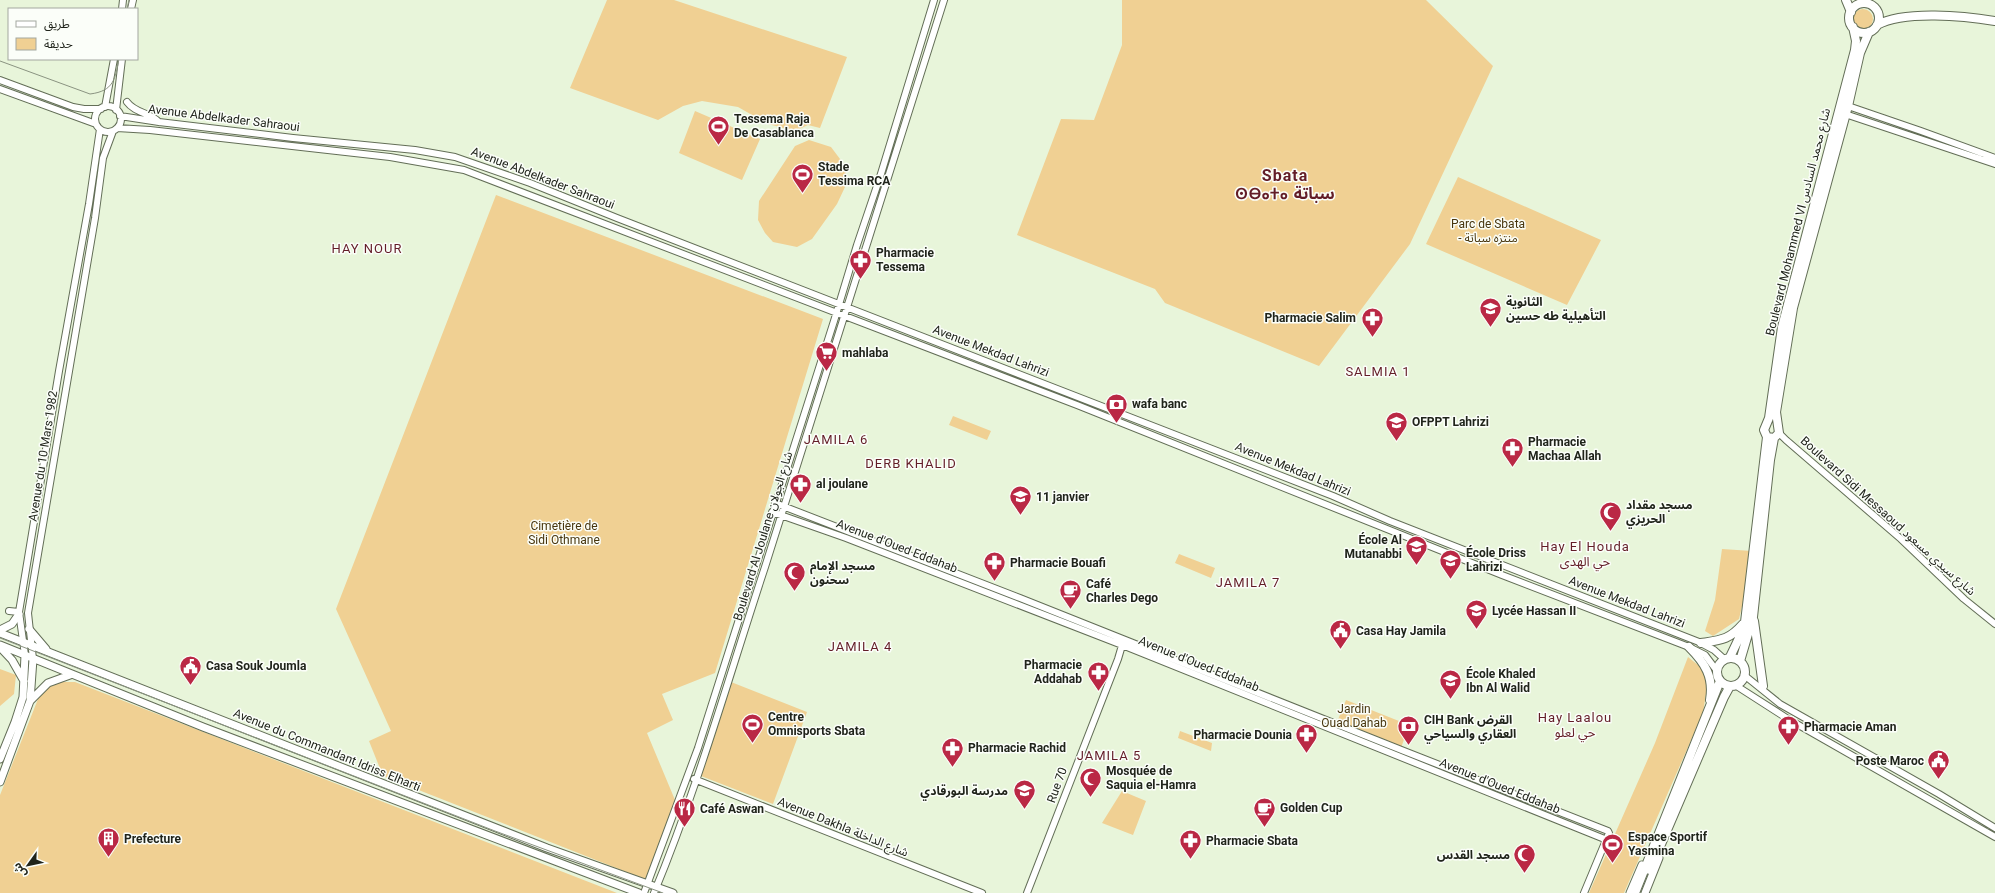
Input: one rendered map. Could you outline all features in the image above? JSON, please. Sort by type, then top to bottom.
[{"type":"highway","points":[[1846,0],[1851,12]]},
{"type":"highway","points":[[1872,0],[1879,17],[1877,25]]},
{"type":"highway","points":[[1875,9],[1868,4],[1861,2],[1851,12],[1849,18],[1853,28],[1860,32],[1869,32],[1877,25],[1892,18],[1934,16],[1970,17],[1995,21]]},
{"type":"highway","name":"Boulevard Mohammed VI شارع محمد السادس","points":[[1775,434],[1764,430],[1768,423],[1783,323],[1855,50],[1856,41],[1853,28]]},
{"type":"highway","name":"Boulevard Mohammed VI شارع محمد السادس","points":[[1740,661],[1753,617],[1775,434],[1776,412],[1793,308],[1860,53],[1869,32]]},
{"type":"highway","points":[[1768,423],[1773,422],[1775,434]]},
{"type":"highway","name":"Boulevard Mohammed VI شارع محمد السادس","points":[[1727,658],[1741,634],[1745,622],[1775,434]]},
{"type":"highway","points":[[1753,617],[1762,686]]},
{"type":"highway","points":[[1701,643],[1729,637],[1745,622]]},
{"type":"highway","points":[[1689,647],[1704,663],[1710,676],[1712,689],[1709,711]]},
{"type":"highway","points":[[1635,893],[1720,681],[1717,671],[1718,664],[1727,658],[1740,661],[1744,668],[1744,675],[1740,682],[1733,685],[1720,681]]},
{"type":"highway","points":[[1640,893],[1678,804],[1733,685]]},
{"type":"main road","name":"Boulevard Al Joulane شارع الجولان","points":[[644,893],[689,777],[934,0]]},
{"type":"main road","name":"Boulevard Al Joulane شارع الجولان","points":[[655,890],[707,751],[849,307],[944,0]]},
{"type":"main road","points":[[98,126],[96,115],[103,108],[114,60]]},
{"type":"main road","points":[[0,89],[98,126],[106,132],[115,130],[120,122],[120,116],[116,110],[122,60]]},
{"type":"main road","points":[[0,80],[73,107],[116,110]]},
{"type":"main road","points":[[127,102],[134,110],[150,115],[159,122]]},
{"type":"main road","points":[[1846,110],[1921,131],[1995,158]]},
{"type":"main road","points":[[1846,110],[1995,164]]},
{"type":"main road","name":"Avenue Abdelkader Sahraoui","points":[[120,116],[303,140],[415,150],[455,157],[530,183],[849,307]]},
{"type":"main road","name":"Avenue du 10 Mars 1982","points":[[0,760],[21,705],[24,683],[25,655],[19,613],[59,371],[89,204],[98,126]]},
{"type":"main road","name":"Avenue Abdelkader Sahraoui","points":[[115,130],[150,130],[410,159],[464,170],[846,316]]},
{"type":"main road","name":"Avenue du 10 Mars 1982","points":[[0,782],[30,701],[33,659],[28,613],[95,218],[103,158],[115,130]]},
{"type":"main road","points":[[575,213],[579,203]]},
{"type":"main road","points":[[613,228],[617,218]]},
{"type":"main road","name":"Avenue Mekdad Lahrizi","points":[[849,307],[1333,496],[1390,521],[1701,643],[1727,658]]},
{"type":"main road","name":"Avenue Mekdad Lahrizi","points":[[846,316],[1104,416],[1502,575],[1689,647],[1705,655],[1717,671]]},
{"type":"main road","name":"Boulevard Sidi Messaoud شارع سيدي مسعود","points":[[1775,434],[1786,440],[1901,539],[1964,599],[1995,624]]},
{"type":"main road","name":"Avenue d'Oued Eddahab","points":[[772,512],[782,514],[864,544],[1123,642],[1607,840],[1609,833],[1608,831],[1123,642],[775,503]]},
{"type":"main road","points":[[0,631],[12,624],[19,613],[9,611]]},
{"type":"main road","points":[[29,628],[49,652]]},
{"type":"main road","name":"Avenue du Commandant Idriss Elharti","points":[[0,631],[23,642],[514,835],[586,863],[648,884],[655,890],[673,893]]},
{"type":"main road","name":"Rue 70","points":[[1027,893],[1123,642]]},
{"type":"main road","points":[[0,646],[12,660],[24,683]]},
{"type":"main road","name":"Avenue du Commandant Idriss Elharti","points":[[0,646],[203,727],[639,893]]},
{"type":"main road","points":[[30,701],[48,683],[60,677],[71,675]]},
{"type":"main road","points":[[1744,675],[1780,704],[1939,794],[1995,828]]},
{"type":"main road","points":[[1733,685],[1788,719],[1995,837]]},
{"type":"main road","points":[[698,748],[707,751]]},
{"type":"main road","name":"Avenue Dakhla شارع الداخلة","points":[[689,777],[982,893]]},
{"type":"main road","points":[[1645,893],[1669,834],[1678,804]]},
{"type":"main road","points":[[1584,893],[1607,840]]},
{"type":"main road","points":[[1630,893],[1646,858],[1654,847]]},
{"type":"main road","points":[[618,886],[626,893]]},
{"type":"green space","points":[[607,0],[674,0],[847,57],[820,128],[808,125],[795,131],[768,124],[738,107],[702,101],[683,106],[658,120],[570,88]]},
{"type":"green space","points":[[1122,0],[1426,0],[1493,66],[1410,244],[1319,366],[1165,303],[1155,289],[1017,235],[1061,119],[1094,120],[1122,45]]},
{"type":"green space","points":[[1863,9],[1870,12],[1873,19],[1870,26],[1863,29],[1856,26],[1853,19],[1856,12]]},
{"type":"green space","name":"Tessema Raja De Casablanca","points":[[695,111],[760,139],[742,180],[679,153]]},
{"type":"green space","name":"Stade Tessima RCA","points":[[809,140],[831,147],[846,167],[845,187],[837,204],[812,239],[797,247],[773,242],[765,233],[758,220],[759,201],[795,146]]},
{"type":"green space","name":"Parc de Sbata - منتزه سباتة","points":[[1458,177],[1601,240],[1567,305],[1426,244]]},
{"type":"green space","name":"Cimetière de Sidi Othmane","points":[[496,195],[823,319],[715,673],[662,694],[673,720],[647,733],[675,800],[648,877],[644,879],[383,776],[369,741],[391,731],[336,609]]},
{"type":"green space","points":[[953,416],[991,431],[987,440],[949,425]]},
{"type":"green space","points":[[1722,549],[1752,551],[1747,585],[1739,619],[1713,636],[1705,631],[1715,600]]},
{"type":"green space","points":[[1179,554],[1215,568],[1211,578],[1175,563]]},
{"type":"green space","points":[[1688,657],[1703,669],[1708,681],[1703,713],[1624,893],[1589,893],[1655,743]]},
{"type":"green space","points":[[0,669],[16,675],[14,694],[0,706]]},
{"type":"green space","points":[[57,682],[75,682],[617,893],[0,893],[0,795],[38,699],[45,689]]},
{"type":"green space","name":"Centre Omnisports Sbata","points":[[731,682],[807,712],[773,804],[701,776]]},
{"type":"green space","name":"Jardin Ouad Dahab","points":[[1346,700],[1409,725],[1401,748],[1337,722]]},
{"type":"green space","points":[[1180,731],[1212,743],[1211,751],[1178,738]]},
{"type":"green space","points":[[1122,791],[1146,801],[1133,835],[1102,823]]},
{"type":"tram line","points":[[127,8],[129,0]]},
{"type":"tram line","points":[[0,61],[90,94],[109,87],[114,78],[119,60]]},
{"type":"tram line","points":[[0,638],[495,831],[663,893]]},
{"type":"place","name":"Tessema Raja De Casablanca","points":[[719,146]]},
{"type":"place","name":"Stade Tessima RCA","points":[[803,194]]},
{"type":"place","name":"Pharmacie Tessema","points":[[860,280]]},
{"type":"place","name":"الثانوية التأهيلية طه حسين","points":[[1491,328]]},
{"type":"place","name":"Pharmacie Salim","points":[[1372,338]]},
{"type":"place","name":"mahlaba","points":[[827,372]]},
{"type":"place","name":"wafa banc","points":[[1116,424]]},
{"type":"place","name":"OFPPT Lahrizi","points":[[1396,442]]},
{"type":"place","name":"Pharmacie Machaa Allah","points":[[1512,468]]},
{"type":"place","name":"al joulane","points":[[800,504]]},
{"type":"place","name":"11 janvier","points":[[1020,516]]},
{"type":"place","name":"مسجد مقداد الحريزي","points":[[1611,532]]},
{"type":"place","name":"École Al Mutanabbi","points":[[1417,566]]},
{"type":"place","name":"École Driss Lahrizi","points":[[1450,580]]},
{"type":"place","name":"Pharmacie Bouafi","points":[[995,582]]},
{"type":"place","name":"مسجد الإمام سحنون","points":[[794,592]]},
{"type":"place","name":"Café Charles Dego","points":[[1071,610]]},
{"type":"place","name":"Lycée Hassan II","points":[[1477,630]]},
{"type":"place","name":"Casa Hay Jamila","points":[[1341,650]]},
{"type":"place","name":"Casa Souk Joumla","points":[[191,686]]},
{"type":"place","name":"Pharmacie Addahab","points":[[1098,692]]},
{"type":"place","name":"École Khaled Ibn Al Walid","points":[[1450,700]]},
{"type":"place","name":"Centre Omnisports Sbata","points":[[753,744]]},
{"type":"place","name":"CIH Bank القرض العقاري والسياحي","points":[[1408,746]]},
{"type":"place","name":"Pharmacie Aman","points":[[1789,746]]},
{"type":"place","name":"Pharmacie Dounia","points":[[1307,754]]},
{"type":"place","name":"Pharmacie Rachid","points":[[952,768]]},
{"type":"place","name":"Poste Maroc","points":[[1939,780]]},
{"type":"place","name":"Mosquée de Saquia el-Hamra","points":[[1091,798]]},
{"type":"place","name":"مدرسة البورقادي","points":[[1024,810]]},
{"type":"place","name":"Café Aswan","points":[[685,828]]},
{"type":"place","name":"Golden Cup","points":[[1265,828]]},
{"type":"place","name":"Prefecture","points":[[109,858]]},
{"type":"place","name":"Pharmacie Sbata","points":[[1191,860]]},
{"type":"place","name":"Espace Sportif Yasmina","points":[[1613,864]]},
{"type":"place","name":"مسجد القدس","points":[[1525,874]]},
{"type":"district","name":"Sbata ⵙⴱⴰⵜⴰ سباتة","points":[[1285,184]]},
{"type":"district","name":"HAY NOUR","points":[[367,248]]},
{"type":"district","name":"SALMIA 1","points":[[1378,371]]},
{"type":"district","name":"JAMILA 6","points":[[836,439]]},
{"type":"district","name":"DERB KHALID","points":[[911,463]]},
{"type":"district","name":"Hay El Houda حي الهدى","points":[[1585,554]]},
{"type":"district","name":"JAMILA 7","points":[[1248,582]]},
{"type":"district","name":"JAMILA 4","points":[[860,646]]},
{"type":"district","name":"Hay Laalou حي لعلو","points":[[1575,724]]},
{"type":"district","name":"JAMILA 5","points":[[1109,755]]}]
